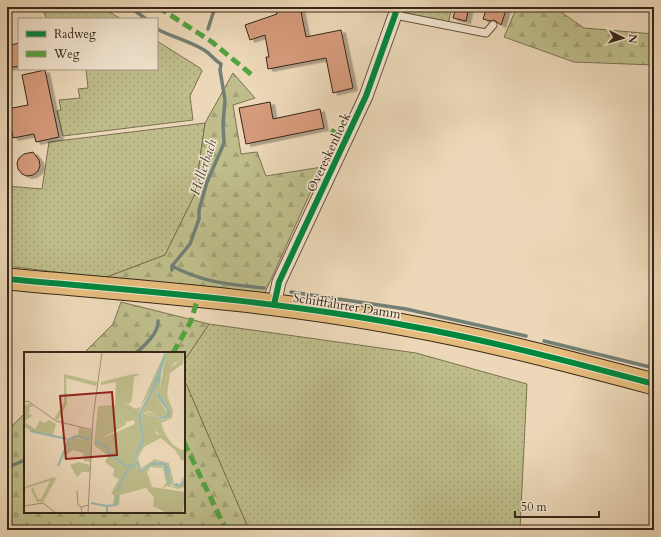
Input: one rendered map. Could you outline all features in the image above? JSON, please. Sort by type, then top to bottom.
[{"type":"main road","name":"Schifffahrter Damm","points":[[7,279],[274,305],[338,314],[425,329],[532,353],[654,384]]},
{"type":"street","name":"Overeskenhoek","points":[[274,305],[279,282],[366,96],[396,11]]},
{"type":"lane","points":[[396,11],[486,33],[493,25]]},
{"type":"green space","points":[[25,7],[41,7],[25,10]]},
{"type":"green space","points":[[41,7],[106,7],[105,9],[119,18],[46,18]]},
{"type":"green space","points":[[405,7],[452,7],[448,24],[403,13]]},
{"type":"green space","points":[[517,7],[554,7],[584,28],[654,34],[654,65],[574,62],[504,37]]},
{"type":"green space","points":[[158,42],[200,68],[202,71],[190,96],[193,120],[63,136],[57,111],[61,110],[59,100],[80,98],[78,89],[88,88],[86,70],[158,70]]},
{"type":"green space","points":[[233,73],[255,98],[233,105],[241,154],[257,152],[266,176],[322,167],[263,297],[104,278],[165,255],[195,194],[205,123]]},
{"type":"green space","points":[[205,123],[195,194],[165,255],[104,278],[7,266],[7,186],[42,189],[49,142]]},
{"type":"green space","points":[[121,302],[209,324],[185,360],[185,352],[85,352],[113,324]]},
{"type":"green space","points":[[209,324],[416,353],[527,384],[520,530],[249,530],[185,381],[185,360]]},
{"type":"green space","points":[[185,381],[249,530],[7,530],[7,431],[24,414],[24,513],[185,513]]},
{"type":"building","points":[[275,7],[300,7],[306,37],[341,30],[353,88],[333,93],[326,58],[268,69],[266,57],[269,57],[265,35],[250,40],[245,25],[277,14]]},
{"type":"building","points":[[456,7],[469,7],[466,21],[453,18]]},
{"type":"building","points":[[487,7],[507,7],[501,25],[494,20],[490,21],[483,19]]},
{"type":"building","points":[[18,43],[18,66],[7,68],[7,46]]},
{"type":"building","points":[[45,70],[59,137],[36,142],[34,134],[13,138],[11,126],[7,127],[7,109],[28,105],[22,75]]},
{"type":"building","points":[[270,102],[273,119],[320,109],[324,128],[246,144],[239,108]]},
{"type":"building","points":[[33,152],[39,160],[40,166],[38,171],[33,175],[27,176],[22,174],[18,169],[17,163],[19,158],[24,154]]},
{"type":"waterway","points":[[130,7],[145,18]]},
{"type":"waterway","name":"Hellerbach","points":[[208,29],[215,7]]},
{"type":"waterway","name":"Hellerbach","points":[[158,29],[198,47],[221,64],[220,70],[225,100],[223,125],[224,143],[207,182],[199,210],[199,219],[190,244],[172,266],[172,270]]},
{"type":"waterway","points":[[172,266],[195,276],[217,282],[264,288]]},
{"type":"waterway","points":[[291,292],[406,309],[526,336]]},
{"type":"waterway","name":"Hellerbach","points":[[137,352],[154,335],[158,326],[158,321]]},
{"type":"waterway","points":[[544,341],[654,368]]},
{"type":"waterway","name":"Hellerbach","points":[[7,470],[11,466],[24,460]]},
{"type":"marked path","points":[[158,7],[212,42],[252,75]]},
{"type":"marked path","points":[[331,130],[339,135],[348,135]]},
{"type":"marked path","points":[[174,352],[191,321],[198,297]]},
{"type":"marked path","points":[[185,444],[226,530]]},
{"type":"cycle path","points":[[274,305],[279,282],[366,96],[397,7]]},
{"type":"cycle path","points":[[7,279],[206,297],[355,316],[498,344],[654,384]]}]
